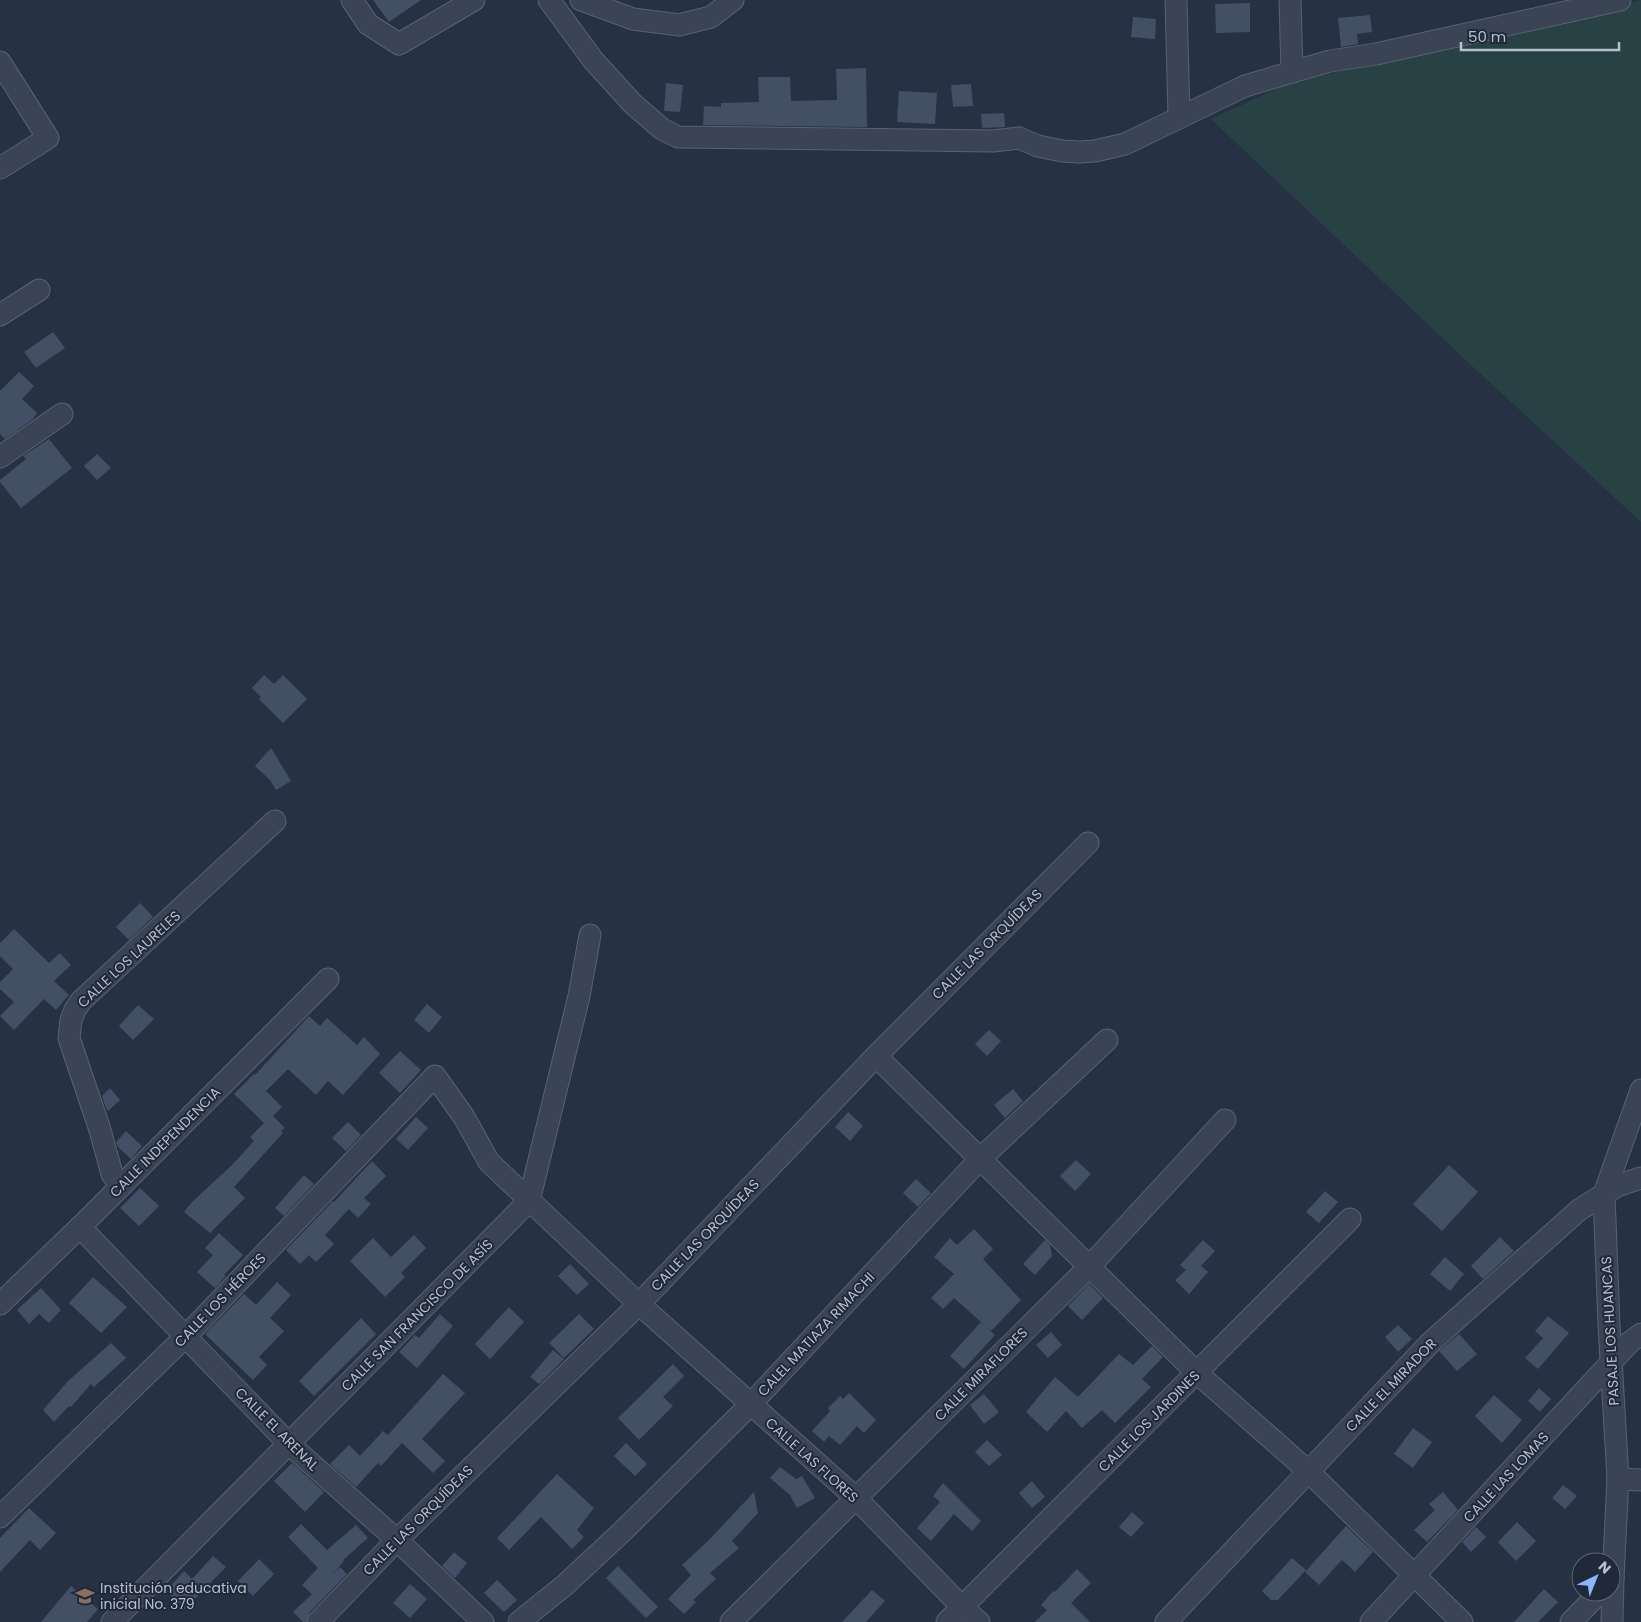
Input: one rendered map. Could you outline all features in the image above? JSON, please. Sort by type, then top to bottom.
[{"type":"street","points":[[352,0],[368,24],[399,44],[474,0]]},
{"type":"street","points":[[549,0],[593,60],[633,104],[662,129],[678,137],[993,141],[1019,138],[1038,146],[1079,152],[1095,151],[1126,144],[1245,86],[1330,61],[1376,54],[1620,0]]},
{"type":"street","points":[[581,0],[633,19],[679,25],[711,17],[733,0]]},
{"type":"street","points":[[1176,0],[1178,117]]},
{"type":"street","points":[[1290,0],[1292,72]]},
{"type":"street","points":[[0,62],[48,138],[0,168]]},
{"type":"street","points":[[0,315],[39,290]]},
{"type":"street","points":[[0,457],[62,414]]},
{"type":"street","name":"CALLE LOS LAURELES","points":[[121,1186],[112,1174],[100,1130],[69,1038],[70,1020],[81,1002],[275,821]]},
{"type":"street","name":"CALLE LAS ORQUÍDEAS","points":[[318,1622],[397,1540],[640,1304],[876,1056],[1088,843]]},
{"type":"street","points":[[529,1200],[579,996],[590,935]]},
{"type":"street","name":"CALLE INDEPENDENCIA","points":[[0,1304],[80,1227],[328,979]]},
{"type":"street","name":"CALEL MATIAZA RIMACHI","points":[[519,1622],[565,1585],[750,1405],[980,1159],[1107,1040]]},
{"type":"street","points":[[876,1056],[1197,1373],[1308,1471],[1462,1622]]},
{"type":"street","name":"CALLE LAS FLORES","points":[[435,1076],[464,1117],[489,1162],[750,1405],[856,1498],[962,1607],[979,1622]]},
{"type":"street","name":"CALLE LOS HÉROES","points":[[0,1517],[186,1336],[435,1076]]},
{"type":"street","name":"PASAJE LOS HUANCAS","points":[[1611,1552],[1618,1480],[1604,1194],[1641,1090]]},
{"type":"street","name":"CALLE MIRAFLORES","points":[[731,1622],[1090,1266],[1225,1120]]},
{"type":"street","name":"CALLE EL MIRADOR","points":[[1166,1622],[1431,1342],[1579,1210],[1617,1186],[1641,1178]]},
{"type":"street","name":"CALLE SAN FRANCISCO DE ASÍS","points":[[112,1622],[529,1200]]},
{"type":"street","name":"CALLE LOS JARDINES","points":[[947,1622],[1350,1220]]},
{"type":"street","name":"CALLE EL ARENAL","points":[[80,1227],[289,1444],[397,1540],[483,1622]]},
{"type":"street","points":[[1609,1325],[1641,1328]]},
{"type":"street","name":"CALLE LAS LOMAS","points":[[1371,1622],[1629,1343],[1641,1334]]},
{"type":"street","points":[[1618,1480],[1641,1480]]},
{"type":"street","points":[[1571,1622],[1590,1602]]},
{"type":"street","name":"PASAJE LOS HUANCAS","points":[[1610,1602],[1612,1622]]},
{"type":"green space","points":[[1641,0],[1641,522],[1472,366],[1211,119],[1283,86],[1397,56]]},
{"type":"building","points":[[373,0],[421,0],[389,22]]},
{"type":"building","points":[[1250,3],[1250,32],[1216,33],[1215,4]]},
{"type":"building","points":[[1370,15],[1372,32],[1357,34],[1358,44],[1341,47],[1338,18]]},
{"type":"building","points":[[1133,17],[1156,19],[1155,39],[1131,37]]},
{"type":"building","points":[[866,68],[867,127],[703,125],[704,106],[721,107],[721,103],[759,102],[758,77],[790,77],[791,101],[837,100],[836,69]]},
{"type":"building","points":[[666,83],[683,85],[680,112],[664,111]]},
{"type":"building","points":[[971,84],[973,106],[953,107],[951,85]]},
{"type":"building","points":[[899,91],[937,93],[935,124],[897,122]]},
{"type":"building","points":[[1004,113],[1005,127],[982,128],[981,114]]},
{"type":"building","points":[[53,332],[65,348],[36,368],[24,352]]},
{"type":"building","points":[[19,372],[34,386],[22,399],[37,413],[33,419],[5,439],[0,434],[0,391]]},
{"type":"building","points":[[49,439],[72,468],[21,508],[0,480],[26,459],[23,456]]},
{"type":"building","points":[[97,454],[111,468],[97,480],[84,466]]},
{"type":"building","points":[[264,675],[274,684],[283,675],[307,699],[283,723],[259,699],[261,697],[252,688]]},
{"type":"building","points":[[271,748],[291,781],[276,790],[270,780],[255,766]]},
{"type":"building","points":[[140,903],[153,917],[129,940],[116,927]]},
{"type":"building","points":[[14,929],[49,963],[60,953],[71,965],[54,981],[69,995],[56,1010],[44,999],[14,1030],[0,1016],[14,1002],[0,989],[0,982],[13,969],[0,956],[0,943]]},
{"type":"building","points":[[427,1004],[442,1017],[429,1033],[414,1020]]},
{"type":"building","points":[[138,1005],[154,1019],[133,1040],[119,1026]]},
{"type":"building","points":[[309,1016],[320,1026],[327,1018],[357,1045],[364,1037],[380,1054],[343,1095],[328,1081],[316,1095],[288,1069],[266,1091],[282,1107],[273,1116],[285,1128],[281,1131],[283,1133],[234,1187],[245,1198],[210,1233],[184,1212],[254,1141],[250,1137],[264,1123],[234,1094],[255,1075]]},
{"type":"building","points":[[989,1030],[1001,1041],[987,1056],[975,1044]]},
{"type":"building","points":[[400,1051],[421,1070],[400,1093],[379,1073]]},
{"type":"building","points":[[110,1088],[120,1100],[108,1111],[102,1096]]},
{"type":"building","points":[[1013,1089],[1023,1101],[1005,1118],[994,1105]]},
{"type":"building","points":[[848,1112],[863,1126],[850,1141],[835,1127]]},
{"type":"building","points":[[416,1117],[428,1128],[408,1150],[396,1139]]},
{"type":"building","points":[[348,1122],[361,1135],[346,1151],[332,1138]]},
{"type":"building","points":[[126,1131],[142,1146],[131,1159],[118,1147],[116,1142]]},
{"type":"building","points":[[1076,1160],[1091,1174],[1075,1191],[1060,1176]]},
{"type":"building","points":[[372,1161],[386,1176],[364,1198],[371,1204],[358,1218],[349,1209],[325,1235],[334,1244],[316,1262],[309,1255],[300,1264],[286,1250]]},
{"type":"building","points":[[1449,1165],[1478,1192],[1442,1231],[1413,1204]]},
{"type":"building","points":[[304,1175],[314,1184],[284,1216],[275,1208]]},
{"type":"building","points":[[916,1179],[931,1193],[918,1207],[903,1193]]},
{"type":"building","points":[[140,1188],[159,1206],[139,1226],[120,1208]]},
{"type":"building","points":[[1325,1191],[1338,1202],[1319,1223],[1306,1212]]},
{"type":"building","points":[[974,1229],[993,1249],[983,1259],[1021,1300],[991,1331],[954,1298],[943,1309],[931,1298],[954,1274],[934,1257],[950,1238],[957,1245]]},
{"type":"building","points":[[219,1233],[243,1255],[224,1275],[226,1276],[215,1288],[197,1272],[213,1255],[205,1248]]},
{"type":"building","points":[[414,1235],[426,1248],[401,1273],[405,1277],[385,1297],[350,1261],[373,1238],[391,1257]]},
{"type":"building","points":[[1500,1237],[1514,1251],[1483,1279],[1471,1266]]},
{"type":"building","points":[[1045,1240],[1050,1245],[1052,1256],[1035,1275],[1023,1264]]},
{"type":"building","points":[[1203,1240],[1215,1251],[1201,1266],[1208,1272],[1189,1294],[1175,1280],[1186,1270],[1180,1265]]},
{"type":"building","points":[[1445,1257],[1464,1274],[1450,1291],[1430,1274]]},
{"type":"building","points":[[570,1264],[589,1284],[577,1295],[558,1276]]},
{"type":"building","points":[[93,1277],[127,1307],[101,1333],[69,1303]]},
{"type":"building","points":[[277,1282],[291,1295],[270,1318],[284,1331],[259,1357],[267,1365],[253,1380],[205,1334],[244,1294],[256,1305]]},
{"type":"building","points":[[1089,1284],[1103,1298],[1082,1320],[1068,1306]]},
{"type":"building","points":[[41,1288],[61,1310],[49,1323],[39,1314],[29,1324],[17,1310]]},
{"type":"building","points":[[509,1307],[524,1322],[490,1359],[475,1344]]},
{"type":"building","points":[[440,1314],[453,1326],[417,1368],[399,1352],[415,1335],[419,1338]]},
{"type":"building","points":[[579,1314],[594,1329],[564,1358],[549,1343]]},
{"type":"building","points":[[1548,1316],[1569,1333],[1538,1369],[1525,1358],[1543,1338],[1535,1331]]},
{"type":"building","points":[[361,1318],[376,1334],[314,1396],[299,1381]]},
{"type":"building","points":[[981,1322],[995,1335],[964,1369],[950,1356]]},
{"type":"building","points":[[1398,1325],[1412,1339],[1398,1352],[1385,1337]]},
{"type":"building","points":[[1051,1332],[1062,1345],[1048,1358],[1036,1345]]},
{"type":"building","points":[[1459,1334],[1477,1354],[1457,1371],[1439,1351]]},
{"type":"building","points":[[111,1343],[126,1358],[94,1387],[91,1384],[71,1407],[69,1406],[54,1422],[43,1410],[68,1381]]},
{"type":"building","points":[[1152,1346],[1163,1357],[1142,1379],[1151,1387],[1115,1423],[1102,1410],[1082,1428],[1066,1411],[1047,1432],[1026,1412],[1055,1377],[1078,1397],[1119,1354],[1133,1365]]},
{"type":"building","points":[[553,1350],[564,1359],[539,1384],[530,1377]]},
{"type":"building","points":[[673,1364],[684,1376],[663,1397],[673,1406],[639,1440],[618,1418]]},
{"type":"building","points":[[443,1374],[465,1393],[422,1439],[445,1461],[433,1473],[402,1443],[381,1466],[378,1463],[356,1487],[330,1464],[349,1445],[360,1456],[383,1431],[388,1435]]},
{"type":"building","points":[[1539,1388],[1551,1399],[1540,1412],[1528,1401]]},
{"type":"building","points":[[849,1393],[876,1420],[864,1433],[857,1426],[840,1445],[829,1436],[824,1442],[812,1431],[830,1411],[828,1408],[840,1396],[843,1399]]},
{"type":"building","points":[[984,1394],[999,1412],[984,1424],[970,1405]]},
{"type":"building","points":[[1494,1395],[1522,1420],[1502,1443],[1475,1416]]},
{"type":"building","points":[[1413,1428],[1432,1442],[1413,1468],[1394,1454]]},
{"type":"building","points":[[987,1440],[1002,1455],[989,1466],[975,1452]]},
{"type":"building","points":[[626,1443],[647,1464],[635,1476],[614,1456]]},
{"type":"building","points":[[292,1463],[324,1492],[305,1512],[274,1481]]},
{"type":"building","points":[[780,1467],[796,1479],[802,1476],[815,1498],[797,1508],[790,1495],[770,1478]]},
{"type":"building","points":[[557,1474],[594,1508],[577,1530],[584,1537],[572,1549],[541,1517],[509,1550],[497,1538]]},
{"type":"building","points":[[1032,1481],[1045,1497],[1032,1508],[1019,1493]]},
{"type":"building","points":[[943,1483],[981,1521],[972,1531],[954,1514],[931,1541],[917,1528],[940,1502],[933,1496]]},
{"type":"building","points":[[1563,1485],[1577,1496],[1565,1509],[1552,1498]]},
{"type":"building","points":[[754,1492],[758,1513],[732,1541],[739,1548],[710,1573],[716,1579],[693,1600],[696,1602],[684,1614],[668,1599],[691,1575],[682,1565],[708,1541]]},
{"type":"building","points":[[1443,1492],[1458,1510],[1427,1542],[1414,1530],[1435,1510],[1429,1504]]},
{"type":"building","points":[[29,1508],[56,1533],[40,1550],[30,1540],[0,1572],[0,1538]]},
{"type":"building","points":[[1132,1512],[1144,1523],[1131,1537],[1119,1527]]},
{"type":"building","points":[[1517,1522],[1536,1541],[1516,1561],[1498,1542]]},
{"type":"building","points":[[301,1524],[327,1550],[356,1525],[368,1538],[343,1560],[332,1575],[340,1567],[347,1574],[309,1613],[306,1622],[303,1622],[293,1612],[312,1594],[302,1585],[318,1568],[288,1537]]},
{"type":"building","points":[[1346,1526],[1373,1552],[1355,1572],[1342,1560],[1319,1585],[1305,1572]]},
{"type":"building","points":[[1476,1527],[1486,1537],[1471,1552],[1462,1542]]},
{"type":"building","points":[[454,1552],[467,1563],[455,1578],[442,1566]]},
{"type":"building","points":[[213,1556],[226,1567],[185,1609],[166,1591],[184,1571],[192,1579]]},
{"type":"building","points":[[1292,1558],[1306,1570],[1278,1600],[1271,1600],[1262,1591]]},
{"type":"building","points":[[259,1559],[274,1574],[253,1596],[238,1581]]},
{"type":"building","points":[[618,1566],[658,1607],[646,1618],[606,1578]]},
{"type":"building","points":[[1077,1569],[1091,1583],[1071,1603],[1090,1622],[1035,1622],[1047,1610],[1041,1605]]},
{"type":"building","points":[[497,1580],[517,1600],[504,1612],[484,1593]]},
{"type":"building","points":[[410,1584],[427,1599],[410,1618],[393,1603]]},
{"type":"building","points":[[71,1586],[98,1609],[87,1622],[41,1622]]},
{"type":"building","points":[[1544,1589],[1558,1602],[1538,1622],[1514,1622]]},
{"type":"building","points":[[872,1590],[885,1601],[866,1622],[842,1622]]},
{"type":"place","name":"Institución educativa inicial No. 379","points":[[85,1596]]}]
